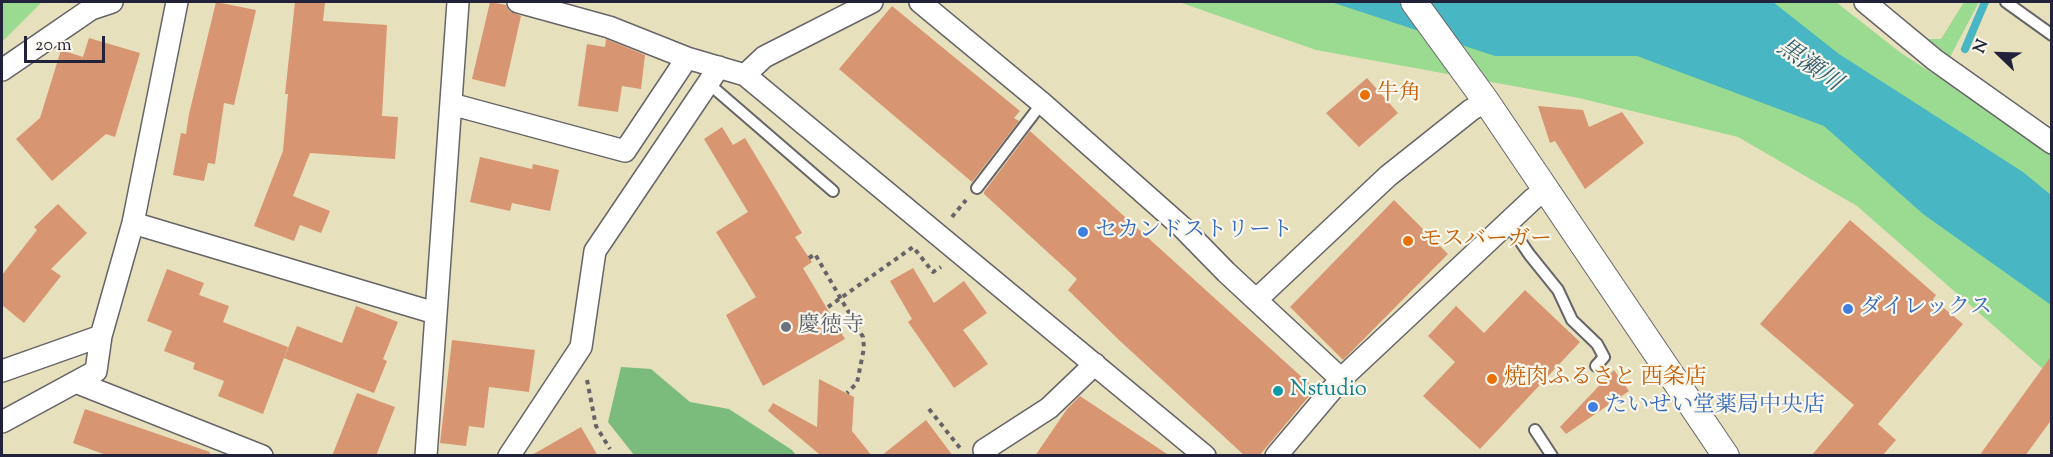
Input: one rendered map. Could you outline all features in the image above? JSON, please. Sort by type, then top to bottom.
[{"type":"street","points":[[2,70],[91,9],[112,2]]},
{"type":"street","points":[[2,422],[78,383],[96,371],[101,336],[133,223],[177,2]]},
{"type":"street","points":[[426,456],[458,2]]},
{"type":"street","points":[[518,2],[609,27],[687,58],[714,75],[745,75],[1205,456]]},
{"type":"street","points":[[745,75],[764,57],[872,2]]},
{"type":"street","points":[[920,2],[1042,103],[1182,227],[1341,379]]},
{"type":"street","points":[[1414,2],[1486,101],[1726,456]]},
{"type":"street","points":[[1865,2],[1935,60],[2052,143]]},
{"type":"street","points":[[451,104],[625,151],[687,58]]},
{"type":"street","points":[[509,456],[581,347],[596,251],[714,75]]},
{"type":"street","points":[[1256,300],[1388,176],[1471,110],[1486,101]]},
{"type":"street","points":[[1276,456],[1341,379],[1545,190]]},
{"type":"street","points":[[133,223],[435,313]]},
{"type":"street","points":[[2,371],[101,336]]},
{"type":"street","points":[[988,456],[984,450],[1049,408],[1095,364]]},
{"type":"street","points":[[78,383],[262,456]]},
{"type":"lane","points":[[2006,2],[2052,35]]},
{"type":"lane","points":[[714,75],[833,191]]},
{"type":"lane","points":[[977,188],[1042,103]]},
{"type":"lane","points":[[1508,223],[1558,290],[1572,320],[1597,344],[1604,357],[1596,366]]},
{"type":"lane","points":[[1535,430],[1552,456]]},
{"type":"path","points":[[938,233],[977,188]]},
{"type":"path","points":[[828,307],[913,247]]},
{"type":"path","points":[[809,258],[815,254],[863,337],[864,348],[858,382],[847,393]]},
{"type":"path","points":[[581,347],[596,426],[610,449]]},
{"type":"path","points":[[929,409],[966,456]]},
{"type":"green space","points":[[2,2],[42,2],[2,42]]},
{"type":"green space","points":[[1179,2],[1836,2],[1901,53],[2051,149],[2051,376],[1857,206],[1738,137],[1579,98],[1316,50]]},
{"type":"green space","points":[[1964,2],[1979,2],[1950,57],[1928,39],[1941,39]]},
{"type":"green space","points":[[621,367],[651,369],[690,402],[729,409],[792,450],[796,455],[634,455],[608,422]]},
{"type":"water","name":"黒瀬川","points":[[1331,2],[1773,2],[1839,54],[2023,172],[2051,195],[2051,305],[1923,214],[1824,126],[1637,56],[1495,56]]},
{"type":"building","points":[[216,2],[256,10],[234,105],[224,103],[215,164],[208,163],[204,181],[173,175],[181,133],[186,134]]},
{"type":"building","points":[[295,2],[325,2],[323,21],[387,25],[382,116],[398,117],[395,159],[310,153],[293,196],[330,211],[321,233],[300,225],[294,241],[254,226],[283,151],[288,94],[285,94]]},
{"type":"building","points":[[490,2],[506,5],[509,11],[521,16],[505,87],[472,79]]},
{"type":"building","points":[[892,6],[1020,111],[1014,118],[1019,121],[972,182],[839,69]]},
{"type":"building","points":[[89,38],[140,53],[115,137],[106,134],[52,181],[16,139],[40,118],[61,50],[83,57]]},
{"type":"building","points":[[606,39],[645,55],[641,89],[622,86],[618,112],[578,106],[587,44],[605,47]]},
{"type":"building","name":"牛角","points":[[1367,78],[1398,113],[1359,147],[1326,113]]},
{"type":"building","points":[[1538,106],[1583,110],[1589,127],[1622,112],[1644,143],[1585,189],[1555,141],[1550,143]]},
{"type":"building","points":[[722,127],[733,145],[745,138],[802,233],[795,237],[812,262],[803,268],[845,339],[763,386],[726,315],[756,297],[716,232],[748,212],[704,139]]},
{"type":"building","points":[[1030,131],[1315,389],[1259,456],[1245,456],[1119,340],[1068,290],[1077,279],[984,194]]},
{"type":"building","points":[[480,157],[532,169],[533,164],[559,170],[550,211],[512,203],[510,211],[470,202]]},
{"type":"building","points":[[1394,200],[1448,254],[1343,360],[1290,307]]},
{"type":"building","points":[[58,204],[87,233],[51,269],[61,276],[24,323],[2,305],[2,275],[37,230],[34,227]]},
{"type":"building","name":"ダイレックス","points":[[1850,220],[1936,295],[1933,299],[1963,324],[1878,424],[1896,440],[1882,456],[1811,456],[1854,405],[1760,324]]},
{"type":"building","points":[[913,268],[934,303],[964,281],[987,313],[963,330],[988,364],[954,388],[908,322],[912,319],[890,281]]},
{"type":"building","points":[[167,269],[204,283],[199,295],[229,306],[223,322],[288,347],[263,414],[218,396],[224,381],[193,369],[195,363],[164,351],[172,331],[147,321]]},
{"type":"building","name":"焼肉ふるさと 西条店","points":[[1525,290],[1580,342],[1480,449],[1423,396],[1455,362],[1428,336],[1456,306],[1484,333]]},
{"type":"building","points":[[356,306],[398,322],[383,359],[387,361],[374,393],[284,358],[297,326],[342,343]]},
{"type":"building","points":[[452,340],[535,350],[529,392],[489,387],[484,428],[469,426],[466,446],[440,443]]},
{"type":"building","points":[[2052,355],[2052,419],[2025,456],[1979,456]]},
{"type":"building","name":"たいせい堂薬局中央店","points":[[1614,370],[1629,391],[1566,434],[1560,427]]},
{"type":"building","points":[[819,379],[854,397],[852,431],[872,456],[819,454],[768,411],[773,403],[817,427]]},
{"type":"building","points":[[357,393],[395,407],[376,456],[332,456]]},
{"type":"building","points":[[1080,396],[1170,456],[1035,456],[1067,409]]},
{"type":"building","points":[[85,409],[210,452],[209,456],[109,456],[73,443]]},
{"type":"building","points":[[926,420],[953,456],[881,456]]},
{"type":"building","points":[[581,427],[598,456],[530,456]]},
{"type":"waterway","points":[[1965,49],[1985,2]]},
{"type":"place","name":"牛角","points":[[1365,95]]},
{"type":"place","name":"セカンドストリート","points":[[1083,232]]},
{"type":"place","name":"モスバーガー","points":[[1408,241]]},
{"type":"place","name":"ダイレックス","points":[[1848,309]]},
{"type":"place","name":"慶徳寺","points":[[786,327]]},
{"type":"place","name":"焼肉ふるさと 西条店","points":[[1492,379]]},
{"type":"place","name":"Nstudio","points":[[1278,391]]},
{"type":"place","name":"たいせい堂薬局中央店","points":[[1593,407]]}]
